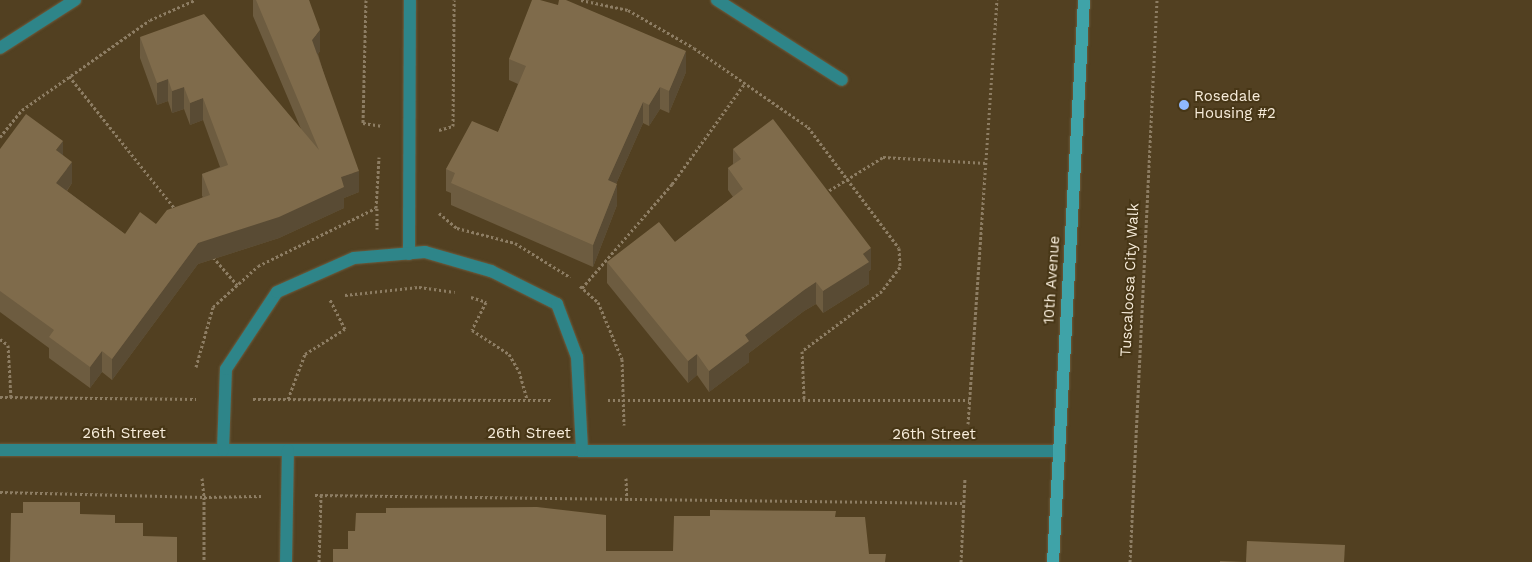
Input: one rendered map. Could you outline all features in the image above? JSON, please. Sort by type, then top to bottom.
[{"type":"main road","name":"10th Avenue","points":[[1053,562],[1084,0]]},
{"type":"street","points":[[0,48],[75,0]]},
{"type":"street","points":[[409,254],[410,0]]},
{"type":"street","points":[[717,0],[842,80]]},
{"type":"street","points":[[223,450],[222,399],[226,370],[277,292],[354,258],[425,252],[491,271],[557,304],[577,357],[582,450]]},
{"type":"street","name":"26th Street","points":[[0,450],[1059,451]]},
{"type":"street","points":[[286,562],[288,450]]},
{"type":"path","points":[[0,137],[22,110],[69,76],[150,20],[195,0]]},
{"type":"path","points":[[366,0],[363,123],[381,125],[380,134]]},
{"type":"path","points":[[439,137],[439,127],[452,126],[454,0]]},
{"type":"path","points":[[581,0],[628,10],[745,83],[808,127],[899,248],[900,267],[882,290],[802,351],[804,399]]},
{"type":"path","points":[[961,562],[966,451],[997,0]]},
{"type":"path","name":"Tuscaloosa City Walk","points":[[1130,562],[1157,0]]},
{"type":"path","points":[[69,76],[181,217]]},
{"type":"path","points":[[582,288],[672,184],[745,83]]},
{"type":"path","points":[[197,370],[213,307],[237,285],[258,266],[376,208],[379,153]]},
{"type":"path","points":[[822,195],[845,178],[883,157],[986,163]]},
{"type":"path","points":[[439,206],[439,216],[457,228],[515,243],[582,288],[598,302],[622,359],[627,502]]},
{"type":"path","points":[[206,248],[237,285]]},
{"type":"path","points":[[288,399],[305,354],[345,329],[330,298],[380,288],[419,286],[486,302],[472,330],[509,354],[520,371],[527,399]]},
{"type":"path","points":[[0,339],[8,345],[12,398]]},
{"type":"path","points":[[198,389],[204,497],[204,562]]},
{"type":"path","points":[[0,398],[527,399],[580,401],[622,399],[970,400]]},
{"type":"path","points":[[0,492],[204,497],[322,495],[627,502],[963,503]]},
{"type":"path","points":[[319,562],[322,495]]},
{"type":"building","points":[[256,0],[309,0],[320,30],[312,40],[359,171],[341,177],[344,187],[279,217],[198,243],[112,359],[102,351],[90,367],[49,337],[54,330],[0,291],[0,149],[26,114],[63,141],[56,150],[72,162],[56,183],[125,234],[140,212],[156,224],[167,210],[210,195],[202,174],[228,165],[203,98],[190,103],[184,87],[172,91],[168,79],[157,83],[140,37],[204,14],[319,150]]},
{"type":"building","points":[[532,0],[540,0],[558,5],[559,0],[566,0],[686,51],[669,91],[660,87],[649,105],[643,102],[608,180],[617,184],[593,245],[451,183],[455,173],[446,169],[472,121],[498,132],[526,66],[509,59]]},
{"type":"building","points":[[773,119],[871,248],[863,254],[869,262],[823,291],[816,282],[804,290],[745,335],[749,341],[709,371],[697,354],[688,361],[607,262],[659,222],[675,242],[743,189],[728,168],[741,159],[733,149]]},
{"type":"building","points":[[23,502],[80,502],[80,514],[115,515],[115,523],[143,523],[143,536],[177,537],[177,562],[10,562],[11,513],[23,513]]},
{"type":"building","points":[[537,507],[606,515],[606,551],[673,551],[674,516],[710,516],[710,510],[836,511],[835,517],[865,517],[869,554],[886,554],[885,562],[333,562],[333,549],[348,549],[348,531],[355,531],[356,513],[386,513],[386,508]]},
{"type":"building","points":[[1247,541],[1345,545],[1344,562],[1246,562]]},
{"type":"place","name":"Rosedale Housing #2","points":[[1184,105]]}]
